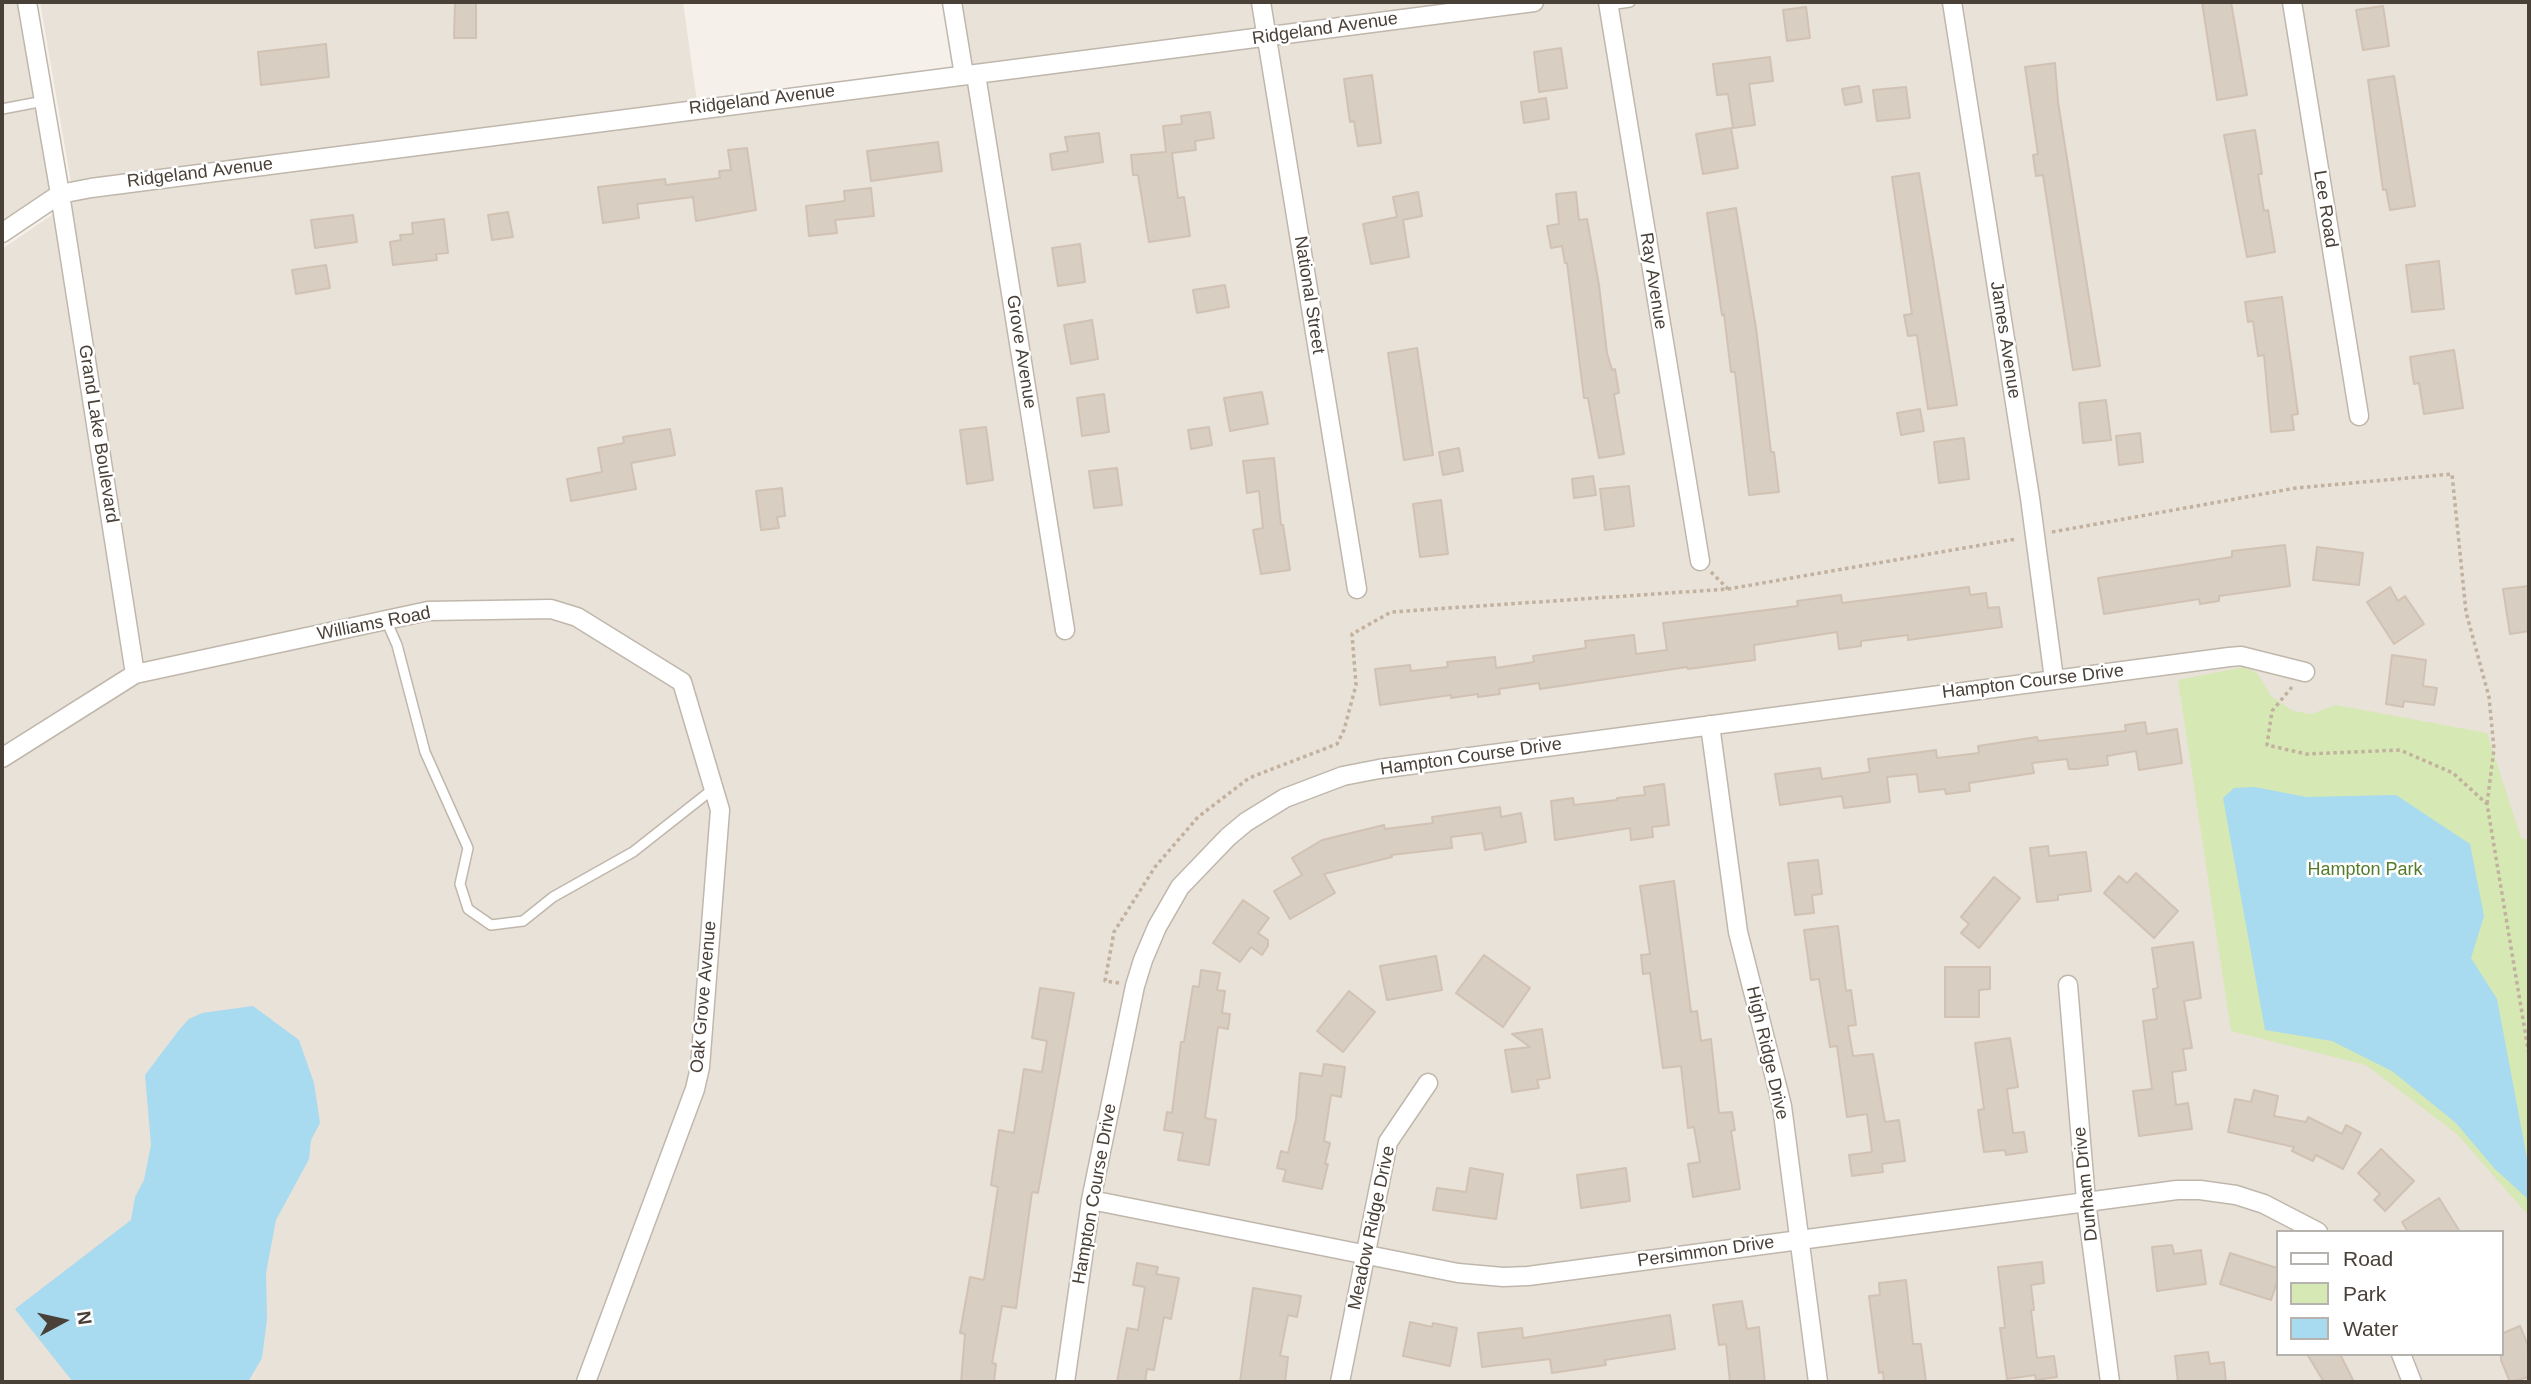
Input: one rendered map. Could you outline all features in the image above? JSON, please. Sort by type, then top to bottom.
[{"type":"street","name":"Grand Lake Boulevard","points":[[27,2],[60,194],[135,674]]},
{"type":"street","name":"Grove Avenue","points":[[952,2],[970,75],[1065,630]]},
{"type":"street","name":"National Street","points":[[1261,2],[1357,589]]},
{"type":"street","name":"Ridgeland Avenue","points":[[2,233],[60,194],[91,188],[1534,2]]},
{"type":"street","name":"James Avenue","points":[[1952,2],[2035,536],[2054,680]]},
{"type":"street","name":"Lee Road","points":[[2292,2],[2359,416]]},
{"type":"street","name":"Ray Avenue","points":[[1609,3],[1700,561]]},
{"type":"street","name":"Williams Road","points":[[135,674],[428,611],[551,608],[577,617],[682,682]]},
{"type":"street","name":"Hampton Course Drive","points":[[1065,1382],[1091,1200],[1135,986],[1157,927],[1180,887],[1211,853],[1246,822],[1306,788],[1343,776],[1379,769],[2229,657],[2241,656],[2305,672]]},
{"type":"street","points":[[2,758],[135,674]]},
{"type":"street","name":"Oak Grove Avenue","points":[[586,1382],[695,1089],[700,1068],[720,810],[682,682]]},
{"type":"street","name":"High Ridge Drive","points":[[1710,725],[1738,932],[1782,1106],[1818,1382]]},
{"type":"street","name":"Dunham Drive","points":[[2068,985],[2086,1201],[2110,1382]]},
{"type":"street","name":"Meadow Ridge Drive","points":[[1340,1382],[1388,1142],[1427,1083]]},
{"type":"street","name":"Persimmon Drive","points":[[1091,1200],[1458,1273],[1516,1277],[2177,1190],[2236,1195],[2264,1204],[2314,1230]]},
{"type":"street","points":[[2402,1356],[2412,1382]]},
{"type":"lane","points":[[1609,3],[1630,2]]},
{"type":"lane","points":[[2,109],[44,101]]},
{"type":"lane","points":[[386,620],[397,645],[425,752],[468,848],[460,884],[468,909],[491,925],[523,921],[553,897],[633,852],[713,789]]},
{"type":"path","points":[[1135,986],[1105,981],[1114,932],[1154,867],[1198,817],[1249,778],[1337,744],[1344,730],[1356,685],[1352,634],[1391,612],[1728,589],[2296,488],[2452,474],[2466,612],[2489,697],[2494,749],[2487,804],[2529,1055]]},
{"type":"path","points":[[2305,672],[2272,711],[2267,745],[2306,754],[2400,750],[2453,773],[2487,804]]},
{"type":"shaded area","points":[[2,2],[20,2],[53,186],[2,221]]},
{"type":"shaded area","points":[[40,2],[683,2],[697,102],[969,67],[959,2],[2529,2],[2529,1382],[2,1382],[2,249],[74,200]]},
{"type":"green space","name":"Hampton Park","points":[[2244,667],[2257,673],[2271,696],[2293,711],[2311,714],[2336,705],[2487,733],[2521,838],[2529,840],[2529,1216],[2457,1134],[2366,1065],[2231,1031],[2178,680]]},
{"type":"water","points":[[2255,787],[2306,797],[2396,795],[2470,844],[2484,916],[2471,958],[2497,999],[2529,1169],[2529,1200],[2494,1168],[2456,1123],[2392,1071],[2332,1041],[2265,1030],[2223,798],[2234,788]]},
{"type":"water","points":[[253,1006],[299,1040],[314,1083],[320,1123],[311,1140],[309,1159],[276,1220],[266,1273],[267,1319],[262,1358],[248,1382],[73,1382],[15,1309],[131,1220],[135,1197],[144,1180],[151,1145],[145,1075],[179,1030],[189,1019],[202,1013]]},
{"type":"building","points":[[455,2],[476,3],[476,38],[454,38]]},
{"type":"building","points":[[2202,2],[2231,2],[2247,95],[2217,100]]},
{"type":"building","points":[[2383,6],[2389,46],[2363,50],[2356,10]]},
{"type":"building","points":[[1806,7],[1810,38],[1787,41],[1783,10]]},
{"type":"building","points":[[326,44],[329,77],[261,85],[258,52]]},
{"type":"building","points":[[1561,48],[1567,88],[1539,92],[1534,52]]},
{"type":"building","points":[[1770,57],[1773,81],[1749,84],[1755,125],[1733,128],[1728,94],[1717,95],[1713,64]]},
{"type":"building","points":[[2055,63],[2058,102],[2100,366],[2073,370],[2043,175],[2036,176],[2033,155],[2038,154],[2025,67]]},
{"type":"building","points":[[1372,75],[1381,143],[1358,146],[1354,121],[1350,122],[1344,79]]},
{"type":"building","points":[[2394,76],[2415,206],[2390,210],[2386,189],[2383,190],[2368,80]]},
{"type":"building","points":[[1859,86],[1862,102],[1845,105],[1842,89]]},
{"type":"building","points":[[1906,87],[1910,118],[1877,121],[1873,90]]},
{"type":"building","points":[[1546,98],[1549,119],[1524,123],[1521,102]]},
{"type":"building","points":[[1210,112],[1214,138],[1195,141],[1196,150],[1172,153],[1178,198],[1184,197],[1190,236],[1149,242],[1138,175],[1133,175],[1131,155],[1166,152],[1163,126],[1182,124],[1181,116]]},
{"type":"building","points":[[1731,128],[1738,168],[1703,174],[1696,134]]},
{"type":"building","points":[[2255,130],[2264,211],[2268,210],[2275,252],[2247,257],[2224,135]]},
{"type":"building","points":[[1099,133],[1103,162],[1052,170],[1050,154],[1068,151],[1065,137]]},
{"type":"building","points":[[938,142],[942,171],[871,181],[867,151]]},
{"type":"building","points":[[747,148],[756,210],[696,221],[693,197],[637,204],[639,218],[603,223],[598,187],[665,179],[666,185],[720,178],[719,171],[731,170],[728,150]]},
{"type":"building","points":[[1919,173],[1957,405],[1928,409],[1917,335],[1908,336],[1904,315],[1912,314],[1892,177]]},
{"type":"building","points":[[871,188],[874,216],[835,220],[837,233],[809,236],[806,206],[845,201],[844,191]]},
{"type":"building","points":[[1418,192],[1422,216],[1403,220],[1409,257],[1371,264],[1363,224],[1397,217],[1393,197]]},
{"type":"building","points":[[1576,192],[1579,220],[1587,219],[1599,285],[1607,353],[1612,370],[1615,369],[1619,393],[1614,394],[1624,454],[1599,458],[1588,398],[1584,398],[1567,263],[1562,246],[1551,248],[1547,226],[1559,224],[1556,194]]},
{"type":"building","points":[[1736,208],[1779,492],[1749,495],[1735,372],[1731,372],[1707,213]]},
{"type":"building","points":[[508,212],[513,237],[492,240],[488,215]]},
{"type":"building","points":[[353,215],[357,242],[315,248],[311,220]]},
{"type":"building","points":[[444,219],[448,253],[436,254],[437,260],[393,265],[390,242],[401,240],[400,235],[413,234],[412,223]]},
{"type":"building","points":[[1080,244],[1085,282],[1058,286],[1052,248]]},
{"type":"building","points":[[2439,261],[2444,309],[2412,312],[2406,265]]},
{"type":"building","points":[[326,265],[330,288],[296,294],[292,270]]},
{"type":"building","points":[[1225,285],[1229,307],[1197,313],[1193,290]]},
{"type":"building","points":[[2282,297],[2298,414],[2292,415],[2294,430],[2271,432],[2264,355],[2258,356],[2253,321],[2248,322],[2245,302]]},
{"type":"building","points":[[1092,320],[1098,359],[1071,364],[1064,325]]},
{"type":"building","points":[[1417,348],[1433,455],[1404,460],[1388,353]]},
{"type":"building","points":[[2454,350],[2463,408],[2424,414],[2419,383],[2414,384],[2410,357]]},
{"type":"building","points":[[1262,392],[1268,424],[1230,431],[1224,398]]},
{"type":"building","points":[[1104,394],[1109,432],[1082,436],[1077,398]]},
{"type":"building","points":[[2106,400],[2111,440],[2083,443],[2079,403]]},
{"type":"building","points":[[1920,409],[1924,431],[1901,435],[1897,413]]},
{"type":"building","points":[[986,427],[993,480],[967,484],[960,430]]},
{"type":"building","points":[[1209,427],[1212,445],[1191,449],[1188,430]]},
{"type":"building","points":[[670,429],[675,455],[631,463],[636,489],[571,501],[567,479],[602,472],[598,448],[624,443],[623,437]]},
{"type":"building","points":[[2140,433],[2143,462],[2119,465],[2116,436]]},
{"type":"building","points":[[1964,438],[1969,479],[1939,483],[1934,442]]},
{"type":"building","points":[[1459,448],[1463,471],[1443,475],[1439,452]]},
{"type":"building","points":[[1274,458],[1281,525],[1290,570],[1261,574],[1253,530],[1263,528],[1259,491],[1247,493],[1243,461]]},
{"type":"building","points":[[1117,468],[1122,505],[1094,508],[1089,471]]},
{"type":"building","points":[[1593,476],[1596,495],[1574,498],[1572,479]]},
{"type":"building","points":[[1629,486],[1634,526],[1605,530],[1600,489]]},
{"type":"building","points":[[782,488],[785,516],[777,517],[779,528],[761,530],[756,491]]},
{"type":"building","points":[[1441,500],[1448,554],[1420,557],[1413,504]]},
{"type":"building","points":[[2285,545],[2290,586],[2219,596],[2219,601],[2200,604],[2199,599],[2104,614],[2098,578],[2232,557],[2232,551]]},
{"type":"building","points":[[2317,547],[2363,553],[2359,585],[2313,580]]},
{"type":"building","points":[[2529,586],[2529,631],[2510,634],[2503,589]]},
{"type":"building","points":[[1969,587],[1970,595],[1986,593],[1988,608],[1999,607],[2002,627],[1908,640],[1908,635],[1861,641],[1861,646],[1839,649],[1837,632],[1754,645],[1755,660],[1687,667],[1540,689],[1539,683],[1499,689],[1500,694],[1478,697],[1478,694],[1451,698],[1451,695],[1380,705],[1375,669],[1410,665],[1411,671],[1448,667],[1447,662],[1495,657],[1496,668],[1534,662],[1533,656],[1586,648],[1585,641],[1634,635],[1636,654],[1667,650],[1663,623],[1798,606],[1797,601],[1841,595],[1842,603]]},
{"type":"building","points":[[2390,587],[2398,601],[2405,596],[2424,624],[2394,644],[2367,602]]},
{"type":"building","points":[[2392,655],[2426,660],[2423,686],[2437,688],[2434,705],[2404,701],[2403,707],[2386,704]]},
{"type":"building","points":[[2145,722],[2147,734],[2177,729],[2182,763],[2139,770],[2136,751],[2107,756],[2108,765],[2076,769],[2069,769],[2067,759],[2032,763],[2034,773],[1969,783],[1970,791],[1946,794],[1945,789],[1919,792],[1917,774],[1887,777],[1890,802],[1844,808],[1842,796],[1780,805],[1775,774],[1820,768],[1822,779],[1870,772],[1868,759],[1936,750],[1937,758],[1979,753],[1978,746],[2037,737],[2038,741],[2126,731],[2125,725]]},
{"type":"building","points":[[1664,784],[1669,825],[1652,827],[1653,837],[1631,840],[1630,828],[1555,840],[1551,801],[1573,798],[1574,805],[1617,800],[1645,795],[1644,787]]},
{"type":"building","points":[[1500,807],[1501,817],[1521,813],[1526,842],[1485,850],[1482,833],[1451,837],[1452,848],[1391,855],[1392,857],[1324,874],[1335,893],[1290,919],[1274,891],[1302,875],[1292,858],[1322,840],[1384,825],[1385,829],[1433,823],[1432,817]]},
{"type":"building","points":[[2048,846],[2049,856],[2086,852],[2091,891],[2058,895],[2058,900],[2037,902],[2030,848]]},
{"type":"building","points":[[1818,860],[1822,894],[1812,895],[1814,913],[1795,915],[1788,863]]},
{"type":"building","points":[[2136,873],[2178,911],[2154,938],[2104,893],[2119,876],[2127,883]]},
{"type":"building","points":[[1994,877],[2020,898],[1979,948],[1961,933],[1969,924],[1961,917]]},
{"type":"building","points":[[1674,881],[1691,1012],[1697,1011],[1701,1041],[1711,1039],[1719,1113],[1732,1112],[1735,1130],[1731,1131],[1740,1189],[1693,1197],[1688,1164],[1700,1162],[1694,1127],[1688,1128],[1681,1066],[1663,1068],[1650,973],[1643,974],[1641,955],[1650,954],[1640,886]]},
{"type":"building","points":[[1243,900],[1269,918],[1258,933],[1268,940],[1268,946],[1262,955],[1251,947],[1240,962],[1213,943]]},
{"type":"building","points":[[1838,926],[1846,991],[1851,990],[1856,1025],[1848,1026],[1853,1056],[1873,1054],[1885,1122],[1899,1120],[1905,1161],[1882,1164],[1883,1172],[1852,1176],[1849,1155],[1872,1152],[1867,1114],[1847,1117],[1837,1046],[1830,1047],[1819,979],[1811,980],[1804,930]]},
{"type":"building","points":[[2193,942],[2201,998],[2184,1001],[2192,1048],[2183,1049],[2186,1070],[2172,1072],[2176,1105],[2188,1103],[2192,1129],[2139,1136],[2133,1091],[2152,1089],[2143,1021],[2157,1019],[2153,989],[2158,988],[2152,948]]},
{"type":"building","points":[[1484,955],[1530,988],[1503,1027],[1456,993]]},
{"type":"building","points":[[1436,956],[1442,990],[1387,1000],[1380,966]]},
{"type":"building","points":[[1945,967],[1990,967],[1990,989],[1979,990],[1979,1017],[1945,1017]]},
{"type":"building","points":[[1201,970],[1220,973],[1217,990],[1225,991],[1222,1013],[1230,1014],[1228,1029],[1218,1027],[1205,1118],[1216,1120],[1209,1165],[1178,1160],[1183,1133],[1164,1130],[1167,1112],[1172,1113],[1181,1042],[1184,1042],[1193,986],[1199,987]]},
{"type":"building","points":[[1040,988],[1074,993],[1038,1193],[1032,1192],[1016,1308],[1002,1306],[992,1363],[996,1364],[994,1382],[961,1382],[965,1334],[960,1333],[970,1277],[984,1280],[998,1187],[991,1185],[999,1130],[1014,1133],[1024,1069],[1042,1072],[1047,1041],[1032,1038]]},
{"type":"building","points":[[1349,991],[1375,1012],[1343,1052],[1317,1031]]},
{"type":"building","points":[[1542,1029],[1550,1078],[1537,1080],[1539,1088],[1512,1092],[1505,1050],[1530,1047],[1512,1034]]},
{"type":"building","points":[[2010,1038],[2018,1087],[2007,1089],[2013,1133],[2024,1132],[2027,1152],[2006,1155],[2005,1150],[1984,1152],[1978,1110],[1984,1109],[1975,1043]]},
{"type":"building","points":[[1324,1064],[1345,1067],[1341,1097],[1331,1095],[1324,1141],[1330,1143],[1325,1164],[1328,1164],[1322,1189],[1283,1181],[1286,1170],[1277,1168],[1281,1151],[1288,1153],[1296,1119],[1300,1073],[1322,1076]]},
{"type":"building","points":[[2254,1090],[2278,1096],[2274,1116],[2306,1122],[2308,1117],[2342,1134],[2346,1125],[2361,1133],[2343,1169],[2316,1155],[2313,1161],[2292,1151],[2294,1147],[2228,1132],[2235,1099],[2251,1102]]},
{"type":"building","points":[[2381,1149],[2414,1181],[2385,1211],[2374,1200],[2380,1194],[2358,1173]]},
{"type":"building","points":[[1470,1168],[1503,1174],[1496,1219],[1433,1210],[1437,1188],[1466,1192]]},
{"type":"building","points":[[1626,1168],[1630,1201],[1581,1208],[1577,1175]]},
{"type":"building","points":[[2439,1198],[2459,1230],[2407,1230],[2402,1222]]},
{"type":"building","points":[[2172,1245],[2174,1254],[2201,1250],[2206,1284],[2157,1291],[2152,1247]]},
{"type":"building","points":[[2230,1253],[2276,1268],[2276,1285],[2271,1300],[2220,1284]]},
{"type":"building","points":[[2042,1262],[2044,1283],[2031,1285],[2037,1358],[2054,1356],[2057,1377],[2036,1380],[2035,1375],[2007,1379],[2000,1328],[2005,1328],[1998,1267]]},
{"type":"building","points":[[1137,1263],[1158,1267],[1156,1274],[1179,1278],[1171,1319],[1164,1317],[1154,1370],[1147,1369],[1145,1382],[1117,1382],[1127,1328],[1138,1330],[1145,1287],[1133,1285]]},
{"type":"building","points":[[1906,1280],[1913,1344],[1921,1344],[1926,1382],[1884,1382],[1883,1372],[1879,1373],[1869,1296],[1880,1295],[1879,1283]]},
{"type":"building","points":[[1253,1288],[1301,1296],[1297,1317],[1288,1315],[1280,1356],[1288,1357],[1285,1382],[1240,1382]]},
{"type":"building","points":[[1742,1301],[1747,1329],[1759,1327],[1765,1382],[1730,1382],[1726,1344],[1719,1345],[1713,1305]]},
{"type":"building","points":[[1670,1315],[1675,1349],[1605,1360],[1606,1365],[1552,1373],[1550,1359],[1482,1367],[1478,1333],[1522,1328],[1523,1338]]},
{"type":"building","points":[[1410,1322],[1432,1327],[1433,1323],[1457,1328],[1450,1366],[1403,1356]]},
{"type":"building","points":[[2520,1326],[2529,1348],[2529,1377],[2510,1382],[2501,1360],[2503,1333]]},
{"type":"building","points":[[2208,1352],[2210,1364],[2224,1362],[2226,1382],[2178,1382],[2175,1356]]},
{"type":"building","points":[[2308,1356],[2341,1356],[2354,1382],[2324,1382]]}]
